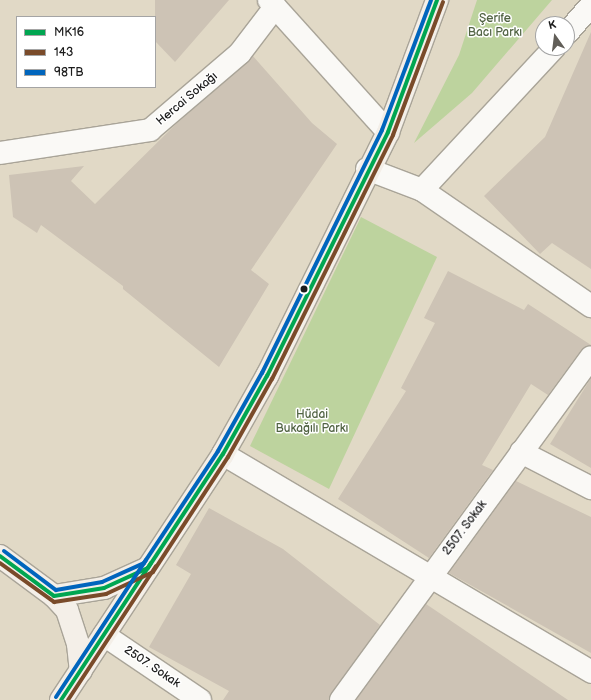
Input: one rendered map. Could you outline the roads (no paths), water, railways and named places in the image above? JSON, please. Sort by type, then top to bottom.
[{"type":"street","points":[[61,700],[223,454],[267,376],[367,169],[388,132],[437,0]]},
{"type":"street","points":[[272,3],[388,132]]},
{"type":"street","name":"Hercai Sokağı","points":[[0,153],[150,130],[240,53],[272,3]]},
{"type":"street","points":[[575,24],[591,5]]},
{"type":"street","points":[[422,190],[547,56]]},
{"type":"street","points":[[367,169],[422,190],[591,306]]},
{"type":"street","name":"2507. Sokak","points":[[341,700],[428,577],[591,357]]},
{"type":"street","points":[[522,452],[591,488]]},
{"type":"street","points":[[223,454],[428,577],[591,672]]},
{"type":"street","points":[[0,556],[54,596],[73,625],[81,671]]},
{"type":"street","points":[[54,596],[104,588],[148,568]]},
{"type":"street","name":"2507. Sokak","points":[[104,635],[200,700]]},
{"type":"park label","name":"Şerife Bacı Parkı","points":[[495,26]]},
{"type":"park label","name":"Hüdai Bukağılı Parkı","points":[[312,422]]}]
